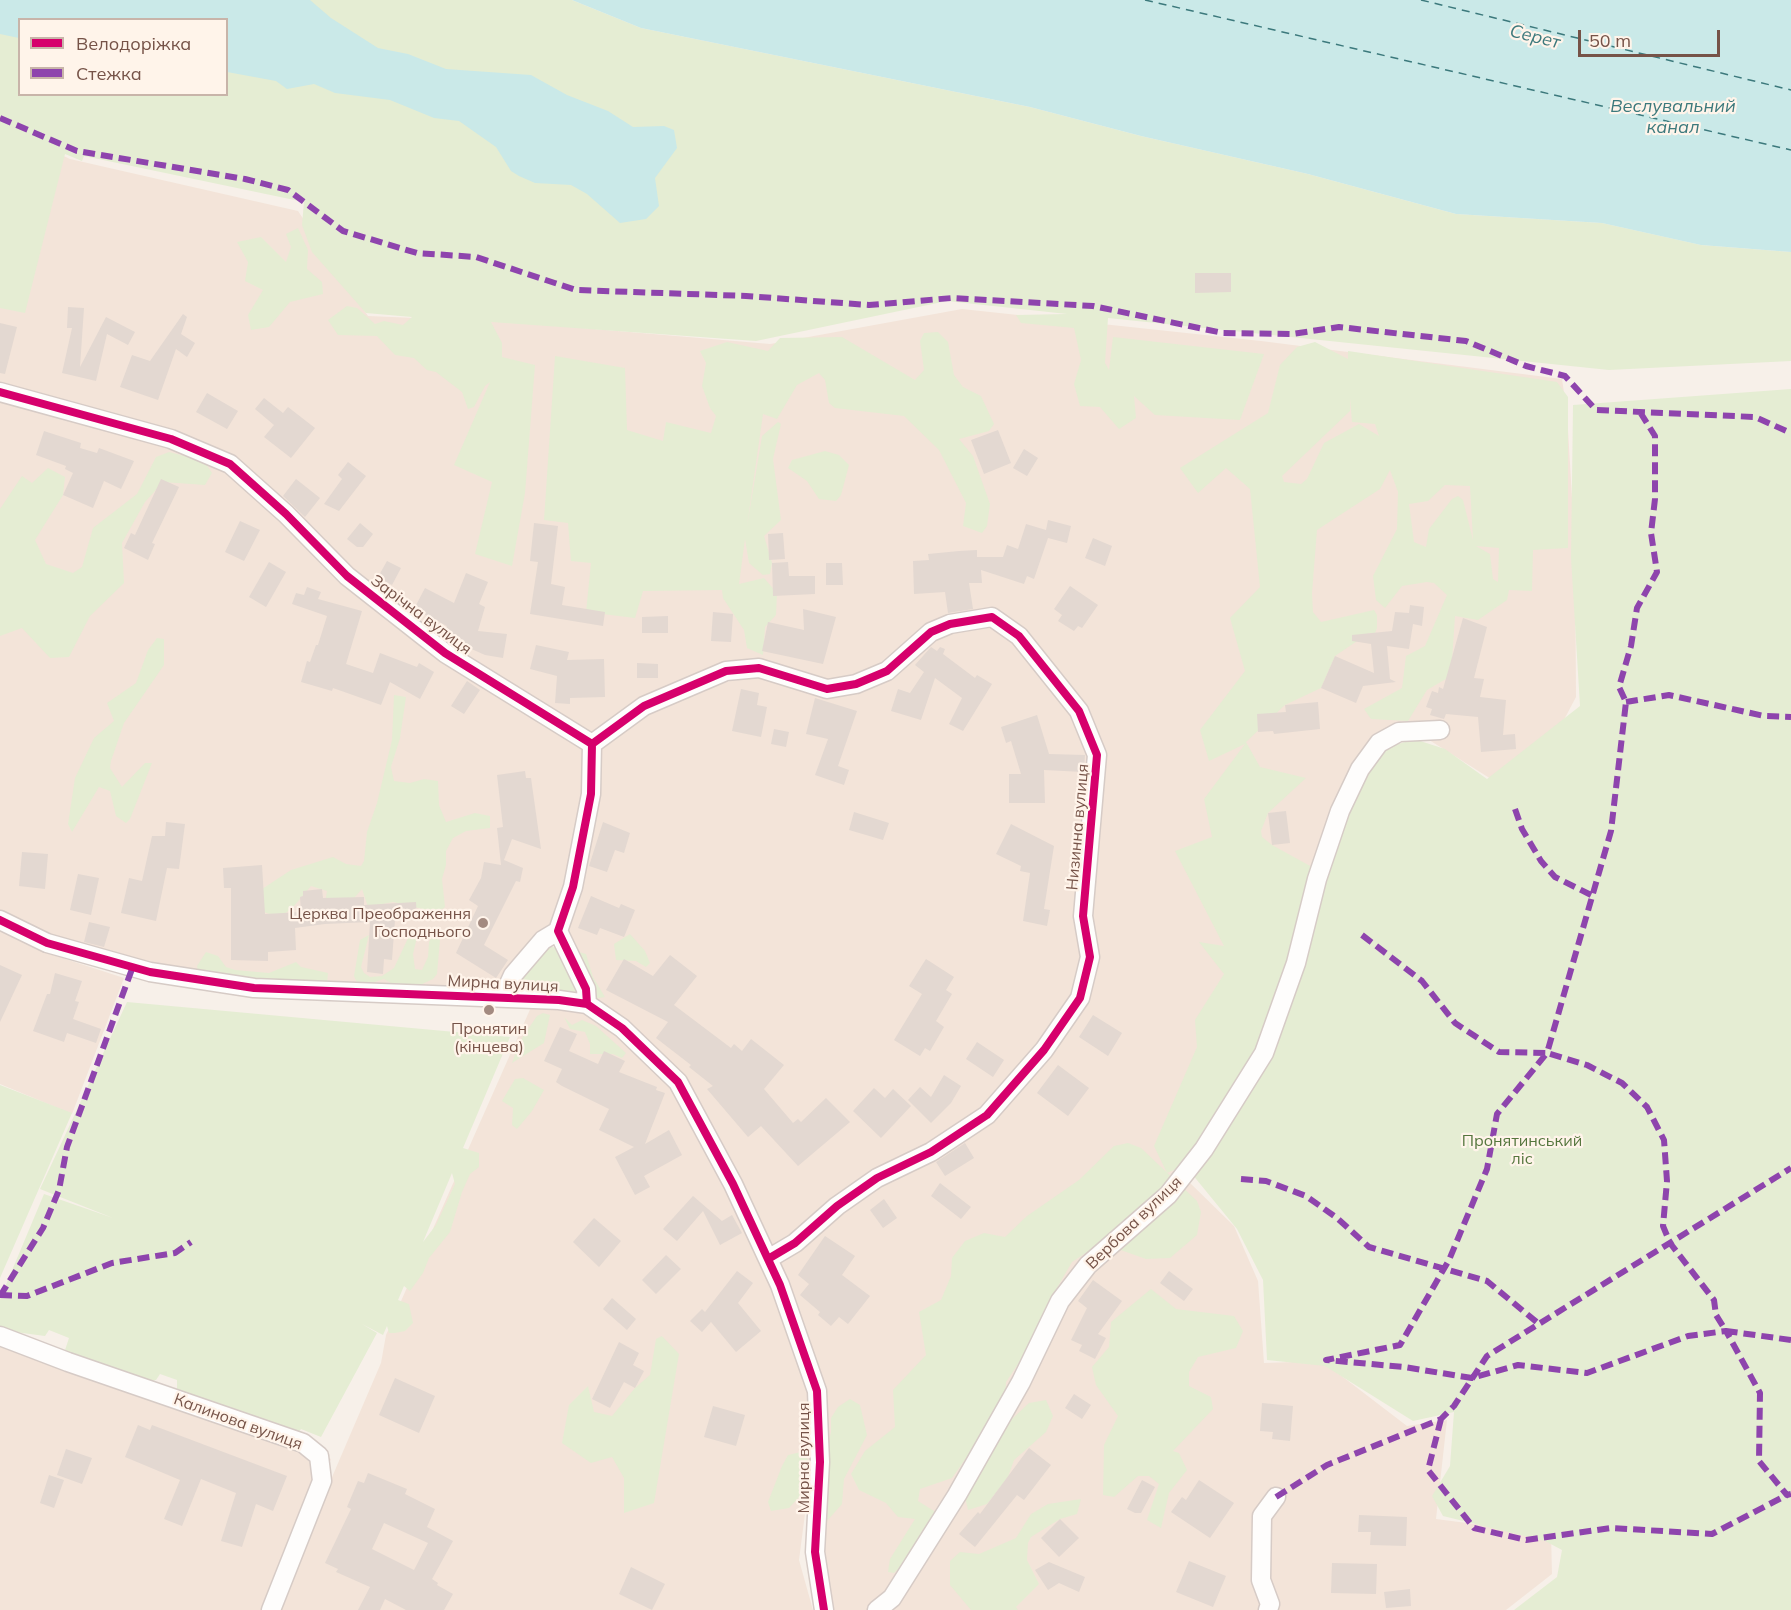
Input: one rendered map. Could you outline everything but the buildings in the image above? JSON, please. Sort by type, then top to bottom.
[{"type":"street","name":"Зарічна вулиця","points":[[0,392],[171,439],[230,464],[286,514],[347,576],[446,653],[592,744]]},
{"type":"street","name":"Низинна вулиця","points":[[592,744],[644,706],[726,671],[759,668],[826,689],[856,684],[887,671],[931,632],[950,624],[992,617],[1019,636],[1079,711],[1097,755],[1083,916],[1089,957],[1080,998],[1044,1050],[987,1114],[931,1152],[877,1178],[837,1206],[795,1243],[768,1259]]},
{"type":"street","name":"Вербова вулиця","points":[[877,1610],[892,1598],[957,1495],[1021,1382],[1060,1301],[1088,1265],[1126,1229],[1168,1195],[1204,1149],[1264,1053],[1296,963],[1317,879],[1336,822],[1360,769],[1379,743],[1399,732],[1440,730]]},
{"type":"street","points":[[503,997],[513,975],[543,940],[558,930],[573,887],[591,794],[592,744]]},
{"type":"street","name":"Мирна вулиця","points":[[0,920],[47,943],[132,969],[254,988],[503,997],[587,1004],[622,1028],[678,1082],[733,1184],[780,1285],[817,1391],[820,1462],[815,1552],[824,1610]]},
{"type":"street","points":[[558,930],[585,989],[587,1004]]},
{"type":"street","name":"Калинова вулиця","points":[[0,1336],[68,1362],[303,1443],[319,1456],[322,1480],[270,1610]]},
{"type":"street","points":[[1268,1610],[1270,1604],[1261,1580],[1262,1516],[1276,1497]]},
{"type":"shaded area","points":[[0,126],[70,159],[298,211],[368,316],[512,322],[770,344],[962,309],[1261,341],[1562,379],[1567,413],[1575,548],[1576,697],[1538,769],[1499,784],[1426,738],[1376,736],[1322,869],[1164,1197],[1075,1271],[922,1549],[874,1610],[833,1610],[825,1586],[819,1415],[773,1262],[795,1242],[970,1126],[1078,1011],[1092,961],[1082,897],[1093,755],[1070,701],[1000,624],[964,620],[878,673],[826,681],[739,671],[592,740],[368,587],[231,465],[0,393]]},
{"type":"shaded area","points":[[0,400],[156,441],[234,472],[353,585],[590,749],[586,824],[556,928],[506,1001],[185,975],[55,941],[0,913]]},
{"type":"shaded area","points":[[990,626],[1010,635],[1063,699],[1090,758],[1088,948],[1081,995],[963,1126],[765,1254],[689,1091],[588,1002],[561,930],[601,743],[640,714],[707,687],[758,674],[840,691],[956,627]]},
{"type":"shaded area","points":[[0,931],[47,953],[124,978],[72,1114],[0,1084]]},
{"type":"shaded area","points":[[532,1005],[595,1015],[639,1048],[694,1116],[744,1219],[797,1350],[812,1411],[809,1483],[799,1560],[813,1610],[275,1610],[381,1363],[386,1335]]},
{"type":"shaded area","points":[[1187,1180],[1234,1226],[1258,1281],[1264,1363],[1322,1361],[1407,1426],[1447,1420],[1436,1519],[1551,1534],[1552,1574],[1506,1610],[890,1610],[1078,1281]]},
{"type":"shaded area","points":[[0,1326],[331,1459],[267,1610],[0,1610]]},
{"type":"green space","points":[[0,0],[572,0],[641,28],[1030,107],[1141,136],[1308,174],[1456,214],[1602,223],[1701,245],[1791,252],[1791,361],[1609,370],[1108,318],[1105,363],[1109,370],[1113,337],[1264,354],[1240,420],[1155,415],[1134,396],[1136,418],[1119,429],[1100,407],[1080,406],[1074,384],[1081,360],[1074,328],[1021,323],[1016,315],[1067,314],[947,301],[756,341],[491,322],[502,343],[502,357],[535,365],[525,493],[512,566],[475,554],[492,482],[454,465],[490,382],[485,386],[474,407],[468,409],[462,392],[436,372],[427,370],[414,358],[395,355],[377,336],[338,335],[328,320],[347,306],[357,308],[375,324],[384,321],[403,325],[412,317],[366,313],[312,252],[302,225],[304,202],[84,156],[82,161],[65,154],[25,313],[0,308]]},
{"type":"green space","points":[[298,228],[308,250],[307,269],[322,282],[323,294],[290,302],[269,327],[251,330],[248,315],[263,290],[245,281],[248,262],[237,242],[261,237],[286,262],[291,247],[286,234]]},
{"type":"green space","points":[[938,332],[948,342],[954,375],[963,387],[981,396],[994,424],[989,431],[959,439],[973,456],[990,504],[987,526],[982,533],[963,526],[966,503],[939,450],[904,416],[835,408],[829,403],[825,380],[819,373],[797,385],[777,419],[763,414],[747,526],[762,436],[778,422],[781,424],[773,459],[781,520],[764,536],[772,563],[770,574],[763,575],[749,563],[745,539],[739,584],[764,578],[777,593],[776,615],[765,627],[763,655],[747,648],[744,630],[723,598],[722,590],[643,591],[635,618],[586,612],[591,563],[571,561],[568,523],[544,520],[555,356],[625,368],[627,430],[663,441],[666,422],[711,433],[716,416],[710,408],[702,386],[706,363],[700,351],[727,342],[768,351],[780,338],[842,337],[915,380],[924,370],[920,341],[924,333]]},
{"type":"green space","points":[[1315,342],[1348,359],[1348,351],[1557,382],[1568,397],[1568,548],[1533,550],[1532,591],[1509,590],[1507,600],[1478,620],[1455,616],[1451,676],[1427,690],[1408,721],[1371,719],[1364,709],[1402,688],[1406,656],[1425,646],[1447,595],[1434,583],[1427,582],[1402,586],[1385,608],[1376,600],[1373,576],[1397,529],[1398,492],[1390,470],[1380,489],[1317,530],[1312,593],[1313,612],[1321,622],[1374,610],[1377,615],[1377,628],[1375,633],[1369,633],[1335,656],[1321,688],[1285,705],[1246,742],[1260,767],[1306,778],[1268,813],[1261,831],[1262,837],[1272,845],[1312,867],[1317,879],[1249,1070],[1196,1161],[1167,1173],[1154,1146],[1197,1047],[1195,1020],[1224,974],[1199,942],[1224,946],[1175,851],[1212,837],[1204,799],[1245,744],[1209,761],[1200,730],[1245,671],[1230,618],[1260,587],[1250,489],[1226,468],[1198,493],[1180,468],[1268,413],[1280,365],[1297,347]],"holes":[[[1350,398],[1352,422],[1375,424],[1379,436],[1359,424],[1324,443],[1307,479],[1301,484],[1284,482],[1282,476],[1350,411]],[[1445,485],[1470,486],[1473,540],[1463,500],[1458,496],[1452,499],[1429,529],[1426,547],[1414,542],[1409,504],[1428,501]],[[1476,546],[1499,548],[1498,582],[1493,579],[1490,554]]]},
{"type":"green space","name":"Пронятинський ліс","points":[[1791,389],[1791,1610],[1514,1610],[1557,1577],[1562,1550],[1545,1541],[1443,1516],[1432,1496],[1450,1466],[1454,1412],[1413,1421],[1325,1366],[1267,1360],[1263,1280],[1237,1229],[1192,1174],[1269,1058],[1323,879],[1347,813],[1369,771],[1386,748],[1414,739],[1445,749],[1487,779],[1580,706],[1571,558],[1573,405]]},
{"type":"green space","points":[[825,451],[839,455],[849,465],[841,495],[836,501],[819,499],[807,481],[788,468],[792,460]]},
{"type":"green space","points":[[169,452],[204,461],[212,473],[205,485],[163,482],[145,502],[122,543],[124,583],[90,616],[69,657],[50,658],[22,628],[0,636],[0,509],[22,476],[32,483],[48,468],[65,477],[63,495],[35,540],[46,564],[73,573],[82,567],[93,528],[137,494],[156,457]]},
{"type":"green space","points":[[157,638],[164,639],[164,665],[124,723],[111,761],[110,768],[122,787],[145,763],[152,763],[130,819],[126,823],[116,816],[110,791],[99,787],[72,832],[68,824],[75,778],[94,738],[114,721],[107,703],[136,683],[148,650]]},
{"type":"green space","points":[[394,695],[406,697],[400,738],[391,767],[394,781],[410,783],[424,779],[438,781],[439,805],[446,822],[475,813],[490,816],[490,828],[466,831],[453,838],[446,851],[446,865],[442,879],[445,907],[434,916],[427,910],[393,902],[368,907],[362,889],[348,905],[325,904],[327,891],[311,886],[280,918],[264,912],[259,891],[291,870],[333,857],[346,864],[361,866],[364,861],[367,832],[377,803],[392,740]]},
{"type":"green space","points":[[418,933],[413,954],[415,969],[422,970],[428,957],[429,942],[433,936],[440,940],[437,974],[433,979],[420,985],[391,983],[384,979],[359,987],[354,976],[360,940],[369,935],[361,967],[364,973],[370,977],[382,976],[394,968],[410,934]]},
{"type":"green space","points":[[630,934],[645,951],[650,963],[646,967],[636,961],[616,960],[614,944]]},
{"type":"green space","points":[[551,946],[560,950],[579,994],[524,992],[520,986],[522,977],[543,950]]},
{"type":"green space","points":[[206,952],[218,956],[226,967],[235,970],[269,973],[296,962],[301,967],[328,973],[327,983],[199,978],[197,966]]},
{"type":"green space","points":[[579,952],[586,954],[593,977],[605,997],[592,999],[569,959]]},
{"type":"green space","points":[[127,1002],[510,1037],[463,1148],[479,1153],[479,1167],[470,1174],[450,1232],[429,1258],[423,1273],[410,1291],[404,1286],[398,1300],[409,1304],[413,1323],[405,1331],[395,1333],[389,1333],[387,1326],[383,1335],[362,1324],[377,1333],[321,1437],[301,1429],[298,1433],[184,1396],[177,1390],[177,1380],[160,1374],[156,1380],[146,1382],[84,1363],[65,1350],[69,1338],[49,1330],[45,1336],[15,1332],[0,1326],[0,1299],[44,1194],[113,1218],[40,1189]],"holes":[[[452,1173],[455,1184],[436,1225],[423,1242]]]},
{"type":"green space","points":[[543,1013],[550,1015],[544,1043],[512,1063],[520,1041],[537,1016]]},
{"type":"green space","points":[[564,1017],[572,1025],[582,1020],[596,1026],[626,1053],[622,1058],[613,1054],[590,1054],[590,1044],[585,1032],[570,1029]]},
{"type":"green space","points":[[523,1078],[544,1090],[532,1111],[517,1129],[512,1125],[513,1108],[502,1101],[515,1079]]},
{"type":"green space","points":[[0,1085],[72,1113],[0,1278]]},
{"type":"green space","points":[[1128,1143],[1141,1148],[1197,1201],[1201,1212],[1197,1235],[1170,1258],[1146,1259],[1101,1243],[1072,1262],[1047,1305],[1034,1340],[1006,1382],[1005,1401],[988,1427],[952,1478],[920,1489],[918,1501],[934,1511],[936,1518],[903,1564],[894,1573],[888,1572],[890,1559],[915,1519],[898,1517],[886,1503],[859,1490],[851,1474],[865,1451],[895,1427],[893,1390],[926,1355],[919,1312],[941,1300],[951,1276],[952,1258],[965,1241],[984,1233],[1005,1237],[1027,1216],[1079,1180],[1114,1146]]},
{"type":"green space","points":[[1151,1289],[1176,1309],[1234,1316],[1243,1331],[1236,1348],[1198,1357],[1189,1372],[1189,1386],[1211,1397],[1213,1409],[1173,1451],[1179,1453],[1187,1470],[1169,1493],[1161,1528],[1147,1520],[1159,1484],[1149,1476],[1138,1476],[1114,1497],[1103,1495],[1104,1445],[1118,1416],[1096,1385],[1092,1367],[1109,1347],[1111,1322]]},
{"type":"green space","points":[[662,1336],[679,1354],[654,1503],[624,1513],[624,1478],[612,1457],[591,1463],[562,1443],[569,1405],[588,1386],[594,1412],[612,1416],[635,1388],[650,1375],[656,1339]]},
{"type":"green space","points":[[850,1399],[860,1405],[867,1435],[844,1479],[842,1504],[826,1522],[817,1512],[818,1486],[831,1432],[831,1418],[838,1407]]},
{"type":"green space","points":[[1046,1400],[1053,1416],[1046,1432],[1014,1460],[1008,1477],[987,1504],[968,1510],[965,1497],[995,1435],[1029,1403]]},
{"type":"green space","points":[[801,1452],[809,1461],[802,1494],[789,1508],[771,1511],[768,1502],[782,1466],[788,1455]]},
{"type":"green space","points":[[1081,1499],[1077,1514],[1060,1519],[1031,1537],[1028,1543],[1027,1560],[1039,1584],[1016,1607],[1018,1610],[971,1610],[950,1585],[950,1561],[960,1552],[979,1554],[1016,1538],[1031,1514],[1048,1504]]},
{"type":"water","points":[[0,0],[310,0],[331,18],[378,48],[408,54],[446,69],[531,75],[567,95],[608,111],[633,127],[664,126],[674,130],[677,148],[655,178],[659,206],[646,219],[620,223],[587,194],[571,185],[535,183],[511,171],[496,147],[459,121],[434,118],[390,100],[335,93],[314,84],[287,89],[276,81],[228,72],[228,18],[18,18],[18,38],[0,34]]},
{"type":"water","name":"Веслувальний канал","points":[[572,0],[1791,0],[1791,252],[1701,245],[1602,223],[1456,214],[1308,174],[1141,136],[1030,107],[641,28]]},
{"type":"ferry route","points":[[1145,0],[1791,150]]},
{"type":"ferry route","points":[[1421,0],[1791,90]]},
{"type":"marked path","points":[[0,118],[77,151],[245,179],[288,190],[343,231],[417,253],[476,257],[576,290],[746,296],[869,305],[952,298],[1093,306],[1223,333],[1292,334],[1339,327],[1466,341],[1526,366],[1565,376],[1596,410],[1755,417],[1791,433]]},
{"type":"marked path","points":[[1362,935],[1422,981],[1455,1023],[1499,1052],[1547,1053],[1611,831],[1626,702],[1619,687],[1631,646],[1637,608],[1657,572],[1651,533],[1655,499],[1655,436],[1640,412]]},
{"type":"marked path","points":[[1626,702],[1669,695],[1764,716],[1791,717]]},
{"type":"marked path","points":[[1515,809],[1522,829],[1541,861],[1555,877],[1593,896]]},
{"type":"marked path","points":[[0,1296],[43,1228],[59,1190],[67,1147],[132,969]]},
{"type":"marked path","points":[[1791,1340],[1726,1331],[1716,1315],[1714,1300],[1670,1243],[1663,1226],[1667,1181],[1664,1140],[1647,1107],[1622,1083],[1587,1065],[1547,1053],[1497,1114],[1487,1169],[1449,1260],[1400,1345],[1326,1360],[1404,1367],[1472,1378],[1518,1365],[1587,1373],[1688,1336],[1726,1331],[1760,1393],[1759,1461],[1787,1495],[1791,1494]]},
{"type":"marked path","points":[[1276,1497],[1327,1465],[1441,1419],[1454,1406],[1487,1356],[1791,1168]]},
{"type":"marked path","points":[[1241,1179],[1266,1181],[1306,1196],[1337,1218],[1369,1247],[1487,1281],[1539,1324]]},
{"type":"marked path","points":[[0,1295],[27,1296],[112,1263],[175,1253],[191,1242]]},
{"type":"marked path","points":[[1441,1419],[1428,1470],[1474,1528],[1526,1540],[1611,1528],[1712,1534],[1787,1495]]},
{"type":"cycle path","points":[[0,392],[171,439],[230,464],[286,514],[347,576],[445,653],[592,744],[591,794],[573,887],[558,931],[586,989],[587,1004]]},
{"type":"cycle path","points":[[592,744],[644,706],[726,671],[759,668],[827,689],[856,684],[887,671],[931,632],[950,624],[992,617],[1019,636],[1079,711],[1097,755],[1083,916],[1090,957],[1080,998],[1044,1050],[987,1115],[931,1152],[877,1178],[837,1206],[795,1243],[768,1259]]},
{"type":"cycle path","points":[[0,920],[47,943],[150,972],[254,988],[559,1000],[587,1004],[622,1028],[678,1082],[733,1184],[780,1285],[817,1391],[820,1462],[815,1552],[824,1610]]},
{"type":"place","name":"Церква Преображення Господнього","points":[[483,923]]},
{"type":"place","name":"Пронятин (кінцева)","points":[[489,1010]]},
{"type":"water label","name":"Серет","points":[[1535,37]]}]
